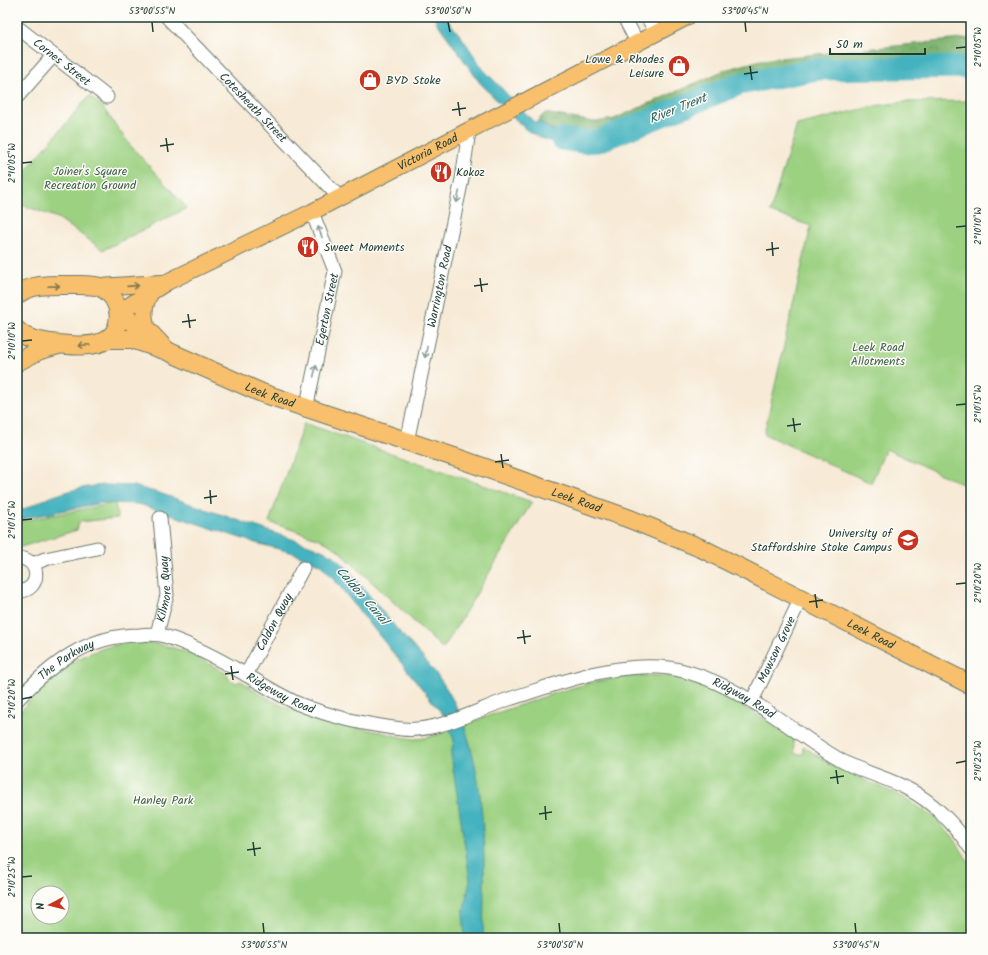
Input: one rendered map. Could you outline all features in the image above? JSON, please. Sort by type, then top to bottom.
[{"type":"highway","points":[[21,288],[71,285],[99,287],[114,298],[119,313],[115,329],[107,339]]},
{"type":"highway","name":"Leek Road","points":[[119,313],[147,330],[167,351]]},
{"type":"highway","points":[[17,330],[25,336],[35,340],[60,344]]},
{"type":"highway","name":"Leek Road","points":[[60,344],[96,344],[107,339],[132,339],[167,351],[262,393],[306,409],[407,442],[630,519],[703,549],[971,685]]},
{"type":"highway","points":[[17,362],[40,350],[60,344]]},
{"type":"main road","name":"Victoria Road","points":[[119,313],[167,282],[312,212],[470,132],[637,42],[687,17]]},
{"type":"main road","name":"Victoria Road","points":[[99,287],[167,282]]},
{"type":"main road","points":[[147,330],[143,310],[145,302],[151,292]]},
{"type":"street","name":"Cotesheath Street","points":[[167,17],[340,198]]},
{"type":"street","points":[[624,17],[637,42]]},
{"type":"street","points":[[648,17],[656,32]]},
{"type":"street","name":"Cornes Street","points":[[17,27],[107,97]]},
{"type":"street","points":[[17,97],[53,56]]},
{"type":"street","name":"Warrington Road","points":[[407,442],[462,179],[470,132]]},
{"type":"street","name":"Egerton Street","points":[[306,409],[335,270],[312,212]]},
{"type":"street","name":"Kilmore Quay","points":[[157,634],[167,594],[160,518]]},
{"type":"street","points":[[33,564],[45,559],[97,548]]},
{"type":"street","points":[[17,558],[23,558],[33,564],[36,574],[34,584],[25,590],[17,591]]},
{"type":"street","name":"Caldon Quay","points":[[246,675],[303,568]]},
{"type":"street","name":"Mawson Grove","points":[[752,701],[801,598]]},
{"type":"street","name":"Ridgeway Road","points":[[125,635],[157,634],[189,645],[298,703],[348,719],[416,730],[444,724],[480,709]]},
{"type":"street","name":"The Parkway","points":[[17,700],[42,676],[69,654],[110,637],[125,635]]},
{"type":"street","name":"Ridgway Road","points":[[480,709],[585,675],[659,667],[700,675],[752,701],[842,761],[906,788],[935,807],[961,833],[971,849]]},
{"type":"green space","points":[[971,38],[971,57],[824,64],[754,74],[734,80],[642,119],[584,136],[566,134],[536,123],[545,113],[594,122],[614,119],[725,70],[761,60]]},
{"type":"green space","name":"Joiner's Square Recreation Ground","points":[[89,96],[101,105],[130,145],[187,208],[103,250],[58,218],[17,203],[17,181]]},
{"type":"green space","name":"Leek Road Allotments","points":[[971,101],[971,488],[886,449],[871,483],[764,434],[811,226],[770,212],[797,125],[875,106],[904,102]]},
{"type":"green space","points":[[304,423],[532,502],[443,649],[337,549],[320,539],[269,522]]},
{"type":"green space","points":[[115,503],[118,518],[79,522],[77,530],[17,548],[17,522]]},
{"type":"green space","name":"Hanley Park","points":[[129,642],[157,644],[169,647],[180,650],[202,660],[227,674],[229,679],[236,683],[241,681],[265,697],[294,711],[334,723],[414,739],[442,733],[554,693],[598,681],[620,677],[664,676],[696,684],[713,691],[749,710],[793,738],[795,754],[804,754],[803,746],[831,765],[901,796],[933,816],[955,840],[971,866],[971,938],[17,938],[17,716],[41,688],[53,677],[65,667],[93,652],[110,646]]},
{"type":"water","points":[[433,17],[445,17],[463,39],[483,69],[534,122],[540,122],[550,129],[566,134],[584,136],[598,146],[560,144],[541,138],[524,128],[480,83]]},
{"type":"water","name":"Caldon Canal","points":[[105,485],[134,486],[162,494],[312,546],[333,555],[346,567],[396,628],[430,666],[448,691],[461,718],[471,748],[478,779],[484,844],[483,938],[465,938],[463,914],[470,880],[451,755],[454,740],[444,716],[332,577],[321,565],[294,553],[252,542],[139,504],[101,503],[26,518],[17,522],[17,511],[43,500],[74,490]]},
{"type":"waterway","name":"River Trent","points":[[562,139],[583,142],[598,141],[739,84],[818,69],[971,67]]},
{"type":"place","name":"Lowe & Rhodes Leisure","points":[[679,66]]},
{"type":"place","name":"BYD Stoke","points":[[370,80]]},
{"type":"place","name":"Kokoz","points":[[441,172]]},
{"type":"place","name":"Sweet Moments","points":[[308,247]]},
{"type":"place","name":"University of Staffordshire Stoke Campus","points":[[908,540]]}]
